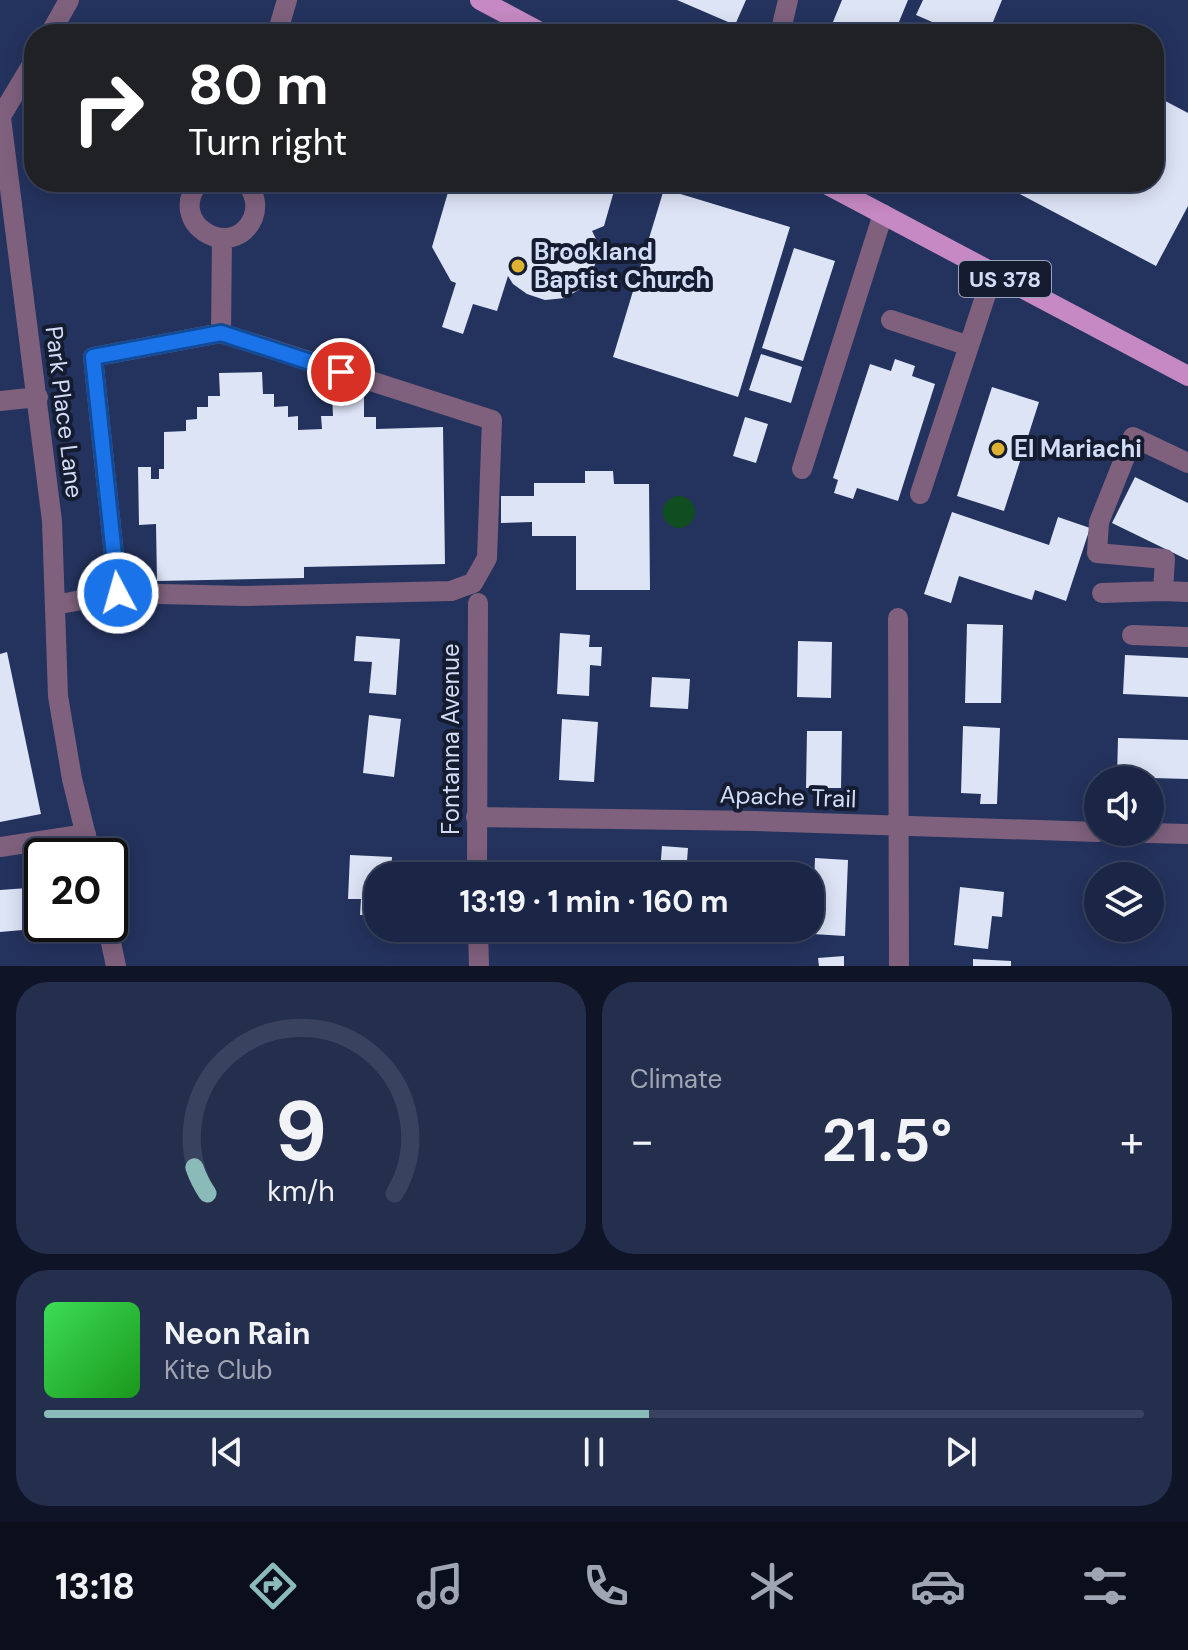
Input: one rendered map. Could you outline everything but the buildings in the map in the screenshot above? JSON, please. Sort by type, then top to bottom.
[{"type":"main road","points":[[480,0],[525,24]]},
{"type":"main road","name":"US 378","points":[[841,192],[1188,376]]},
{"type":"street","points":[[56,24],[69,0]]},
{"type":"street","points":[[280,24],[287,0]]},
{"type":"street","points":[[782,24],[788,0]]},
{"type":"street","points":[[0,118],[24,78]]},
{"type":"street","name":"Park Place Lane","points":[[0,118],[52,521],[58,696],[72,779],[87,838]]},
{"type":"street","points":[[193,192],[190,213],[201,230],[222,238],[234,236],[251,222],[255,211],[251,192]]},
{"type":"street","points":[[802,469],[883,214]]},
{"type":"street","points":[[221,333],[222,238]]},
{"type":"street","points":[[920,494],[993,273]]},
{"type":"street","points":[[891,320],[969,346]]},
{"type":"street","points":[[55,605],[118,593],[244,596],[451,591],[473,583],[487,558],[492,420],[221,333],[93,357],[118,593]]},
{"type":"street","points":[[0,401],[38,397]]},
{"type":"street","points":[[1163,591],[1165,559],[1097,553],[1099,522],[1133,437],[1188,463]]},
{"type":"street","points":[[1102,593],[1188,592]]},
{"type":"street","name":"Fontanna Avenue","points":[[477,862],[478,603]]},
{"type":"street","points":[[898,618],[899,966]]},
{"type":"street","points":[[1132,635],[1188,637]]},
{"type":"street","name":"Apache Trail","points":[[476,817],[756,821],[1084,832]]},
{"type":"street","points":[[1164,833],[1188,834]]},
{"type":"street","points":[[0,847],[86,834]]},
{"type":"street","points":[[111,942],[116,966]]},
{"type":"street","points":[[478,942],[479,966]]},
{"type":"green space","points":[[679,496],[690,501],[695,512],[690,523],[679,528],[668,523],[663,512],[668,501]]},
{"type":"place","name":"Brookland Baptist Church","points":[[518,266]]},
{"type":"place","name":"El Mariachi","points":[[998,449]]},
{"type":"route","points":[[118,593],[93,357],[221,333],[341,372]]}]
